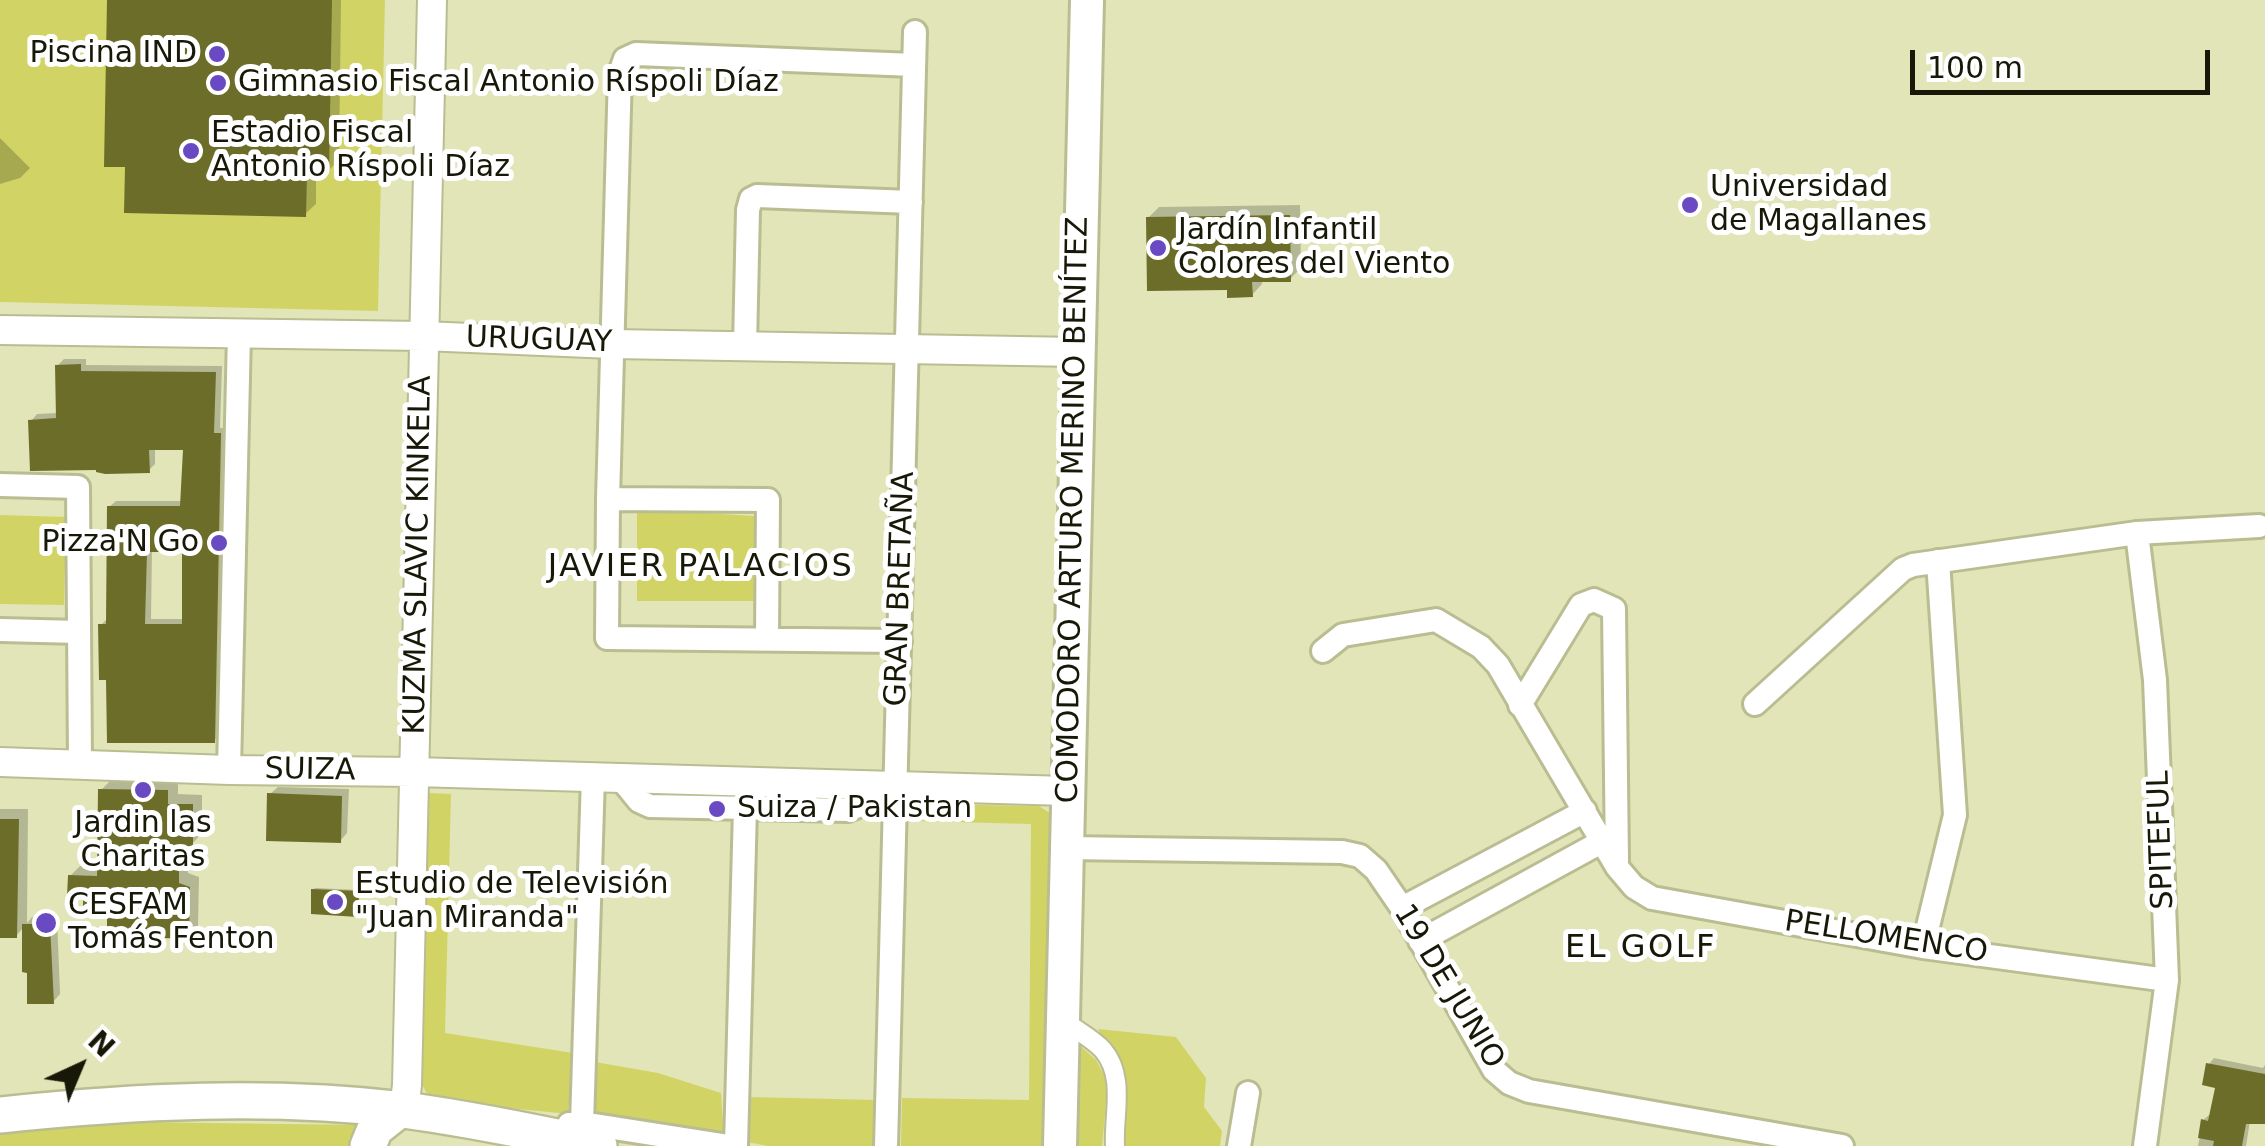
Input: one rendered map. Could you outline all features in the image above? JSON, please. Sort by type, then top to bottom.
[{"type":"main road","name":"COMODORO ARTURO MERINO BENÍTEZ","points":[[1060,1146],[1087,0]]},
{"type":"main road","points":[[3,1114],[114,1104],[281,1101],[406,1111],[591,1135]]},
{"type":"main road","points":[[368,1146],[383,1120],[406,1111]]},
{"type":"main road","points":[[406,1111],[428,1128],[434,1146]]},
{"type":"street","name":"KUZMA SLAVIC KINKELA","points":[[406,1111],[432,0]]},
{"type":"street","name":"GRAN BRETAÑA","points":[[886,1146],[887,785],[900,642],[915,32]]},
{"type":"street","points":[[900,642],[607,638],[608,498],[620,73],[625,60],[636,54],[914,64]]},
{"type":"street","points":[[745,346],[751,199],[757,196],[911,202]]},
{"type":"street","name":"URUGUAY","points":[[0,330],[1078,352]]},
{"type":"street","points":[[229,770],[239,334]]},
{"type":"street","points":[[0,485],[78,486],[80,764]]},
{"type":"street","points":[[608,498],[768,500],[767,638]]},
{"type":"street","points":[[1755,704],[1913,564],[2137,533],[2259,526]]},
{"type":"street","name":"SPITEFUL","points":[[2137,533],[2155,680],[2167,980],[2145,1146]]},
{"type":"street","points":[[1923,947],[1955,815],[1938,562]]},
{"type":"street","points":[[1520,705],[1581,605],[1594,600],[1614,609],[1617,867]]},
{"type":"street","name":"PELLOMENCO","points":[[1323,651],[1344,635],[1436,620],[1482,646],[1498,666],[1617,867],[1634,887],[1652,898],[1923,947],[2167,980]]},
{"type":"street","points":[[0,630],[79,632]]},
{"type":"street","name":"SUIZA","points":[[0,762],[1067,790]]},
{"type":"street","points":[[607,778],[591,1135],[733,1146],[745,808]]},
{"type":"street","points":[[607,778],[650,806],[848,810],[887,785]]},
{"type":"street","points":[[1402,908],[1585,811]]},
{"type":"street","points":[[1420,941],[1603,841]]},
{"type":"street","name":"19 DE JUNIO","points":[[1066,848],[1360,856],[1376,870],[1402,908],[1494,1070],[1519,1088],[1842,1146]]},
{"type":"street","points":[[1064,1021],[1102,1049],[1114,1068],[1116,1146]]},
{"type":"street","points":[[1239,1146],[1248,1093]]},
{"type":"shaded area","name":"Estadio Fiscal Antonio Ríspoli Díaz","points":[[0,0],[385,0],[378,311],[0,302]]},
{"type":"shaded area","points":[[637,509],[755,516],[755,601],[637,601]]},
{"type":"shaded area","points":[[0,515],[66,517],[64,605],[0,604]]},
{"type":"shaded area","points":[[429,793],[451,794],[445,1033],[573,1053],[568,1114],[430,1100],[419,1078]]},
{"type":"shaded area","points":[[914,804],[1039,806],[1056,817],[1050,1146],[901,1146],[902,1098],[1029,1100],[1031,824],[915,821]]},
{"type":"shaded area","points":[[1098,1029],[1176,1037],[1206,1078],[1204,1107],[1222,1131],[1220,1146],[1123,1146],[1127,1087]]},
{"type":"shaded area","points":[[1076,1042],[1096,1060],[1108,1082],[1102,1146],[1076,1146]]},
{"type":"shaded area","points":[[595,1062],[658,1073],[721,1093],[724,1138],[595,1119]]},
{"type":"shaded area","points":[[750,1097],[877,1100],[876,1146],[768,1146],[747,1142]]},
{"type":"shaded area","points":[[132,1122],[361,1125],[349,1139],[349,1146],[0,1146],[0,1134]]},
{"type":"building","name":"Gimnasio Fiscal Antonio Ríspoli Díaz","points":[[107,0],[332,0],[329,173],[307,173],[306,217],[124,213],[125,167],[104,167]]},
{"type":"building","points":[[1290,215],[1291,282],[1252,282],[1253,297],[1227,298],[1227,290],[1147,291],[1146,217]]},
{"type":"building","points":[[81,364],[81,371],[216,372],[214,433],[221,433],[215,743],[107,743],[106,680],[99,680],[98,624],[106,624],[107,506],[180,506],[183,450],[149,450],[150,473],[30,471],[28,420],[56,418],[55,365]],"holes":[[[147,552],[182,552],[182,624],[145,624]]]},
{"type":"building","points":[[98,789],[168,790],[168,804],[193,804],[193,846],[179,846],[179,883],[190,887],[189,939],[107,936],[107,907],[83,906],[83,897],[67,897],[68,875],[97,876]]},
{"type":"building","points":[[267,793],[342,796],[341,843],[266,841]]},
{"type":"building","points":[[0,819],[19,819],[17,938],[0,938]]},
{"type":"building","name":"Estudio de Televisión \"Juan Miranda\"","points":[[311,889],[359,891],[358,917],[311,914]]},
{"type":"building","points":[[22,924],[50,924],[54,1004],[27,1004]]},
{"type":"building","points":[[2206,1063],[2265,1074],[2265,1124],[2246,1124],[2242,1146],[2213,1146],[2214,1141],[2198,1138],[2201,1119],[2208,1121],[2215,1088],[2202,1085]]},
{"type":"place","name":"Piscina IND","points":[[217,54]]},
{"type":"place","name":"Gimnasio Fiscal Antonio Ríspoli Díaz","points":[[218,83]]},
{"type":"place","name":"Estadio Fiscal Antonio Ríspoli Díaz","points":[[191,151]]},
{"type":"place","name":"Universidad de Magallanes","points":[[1690,205]]},
{"type":"place","name":"Jardín Infantil Colores del Viento","points":[[1158,248]]},
{"type":"place","name":"Pizza'N Go","points":[[219,543]]},
{"type":"place","name":"Jardin las Charitas","points":[[143,790]]},
{"type":"place","name":"Suiza / Pakistan","points":[[717,809]]},
{"type":"place","name":"Estudio de Televisión \"Juan Miranda\"","points":[[335,902]]},
{"type":"place","name":"CESFAM Tomás Fenton","points":[[46,923]]},
{"type":"district","name":"JAVIER PALACIOS","points":[[701,568]]},
{"type":"district","name":"EL GOLF","points":[[1641,949]]}]
